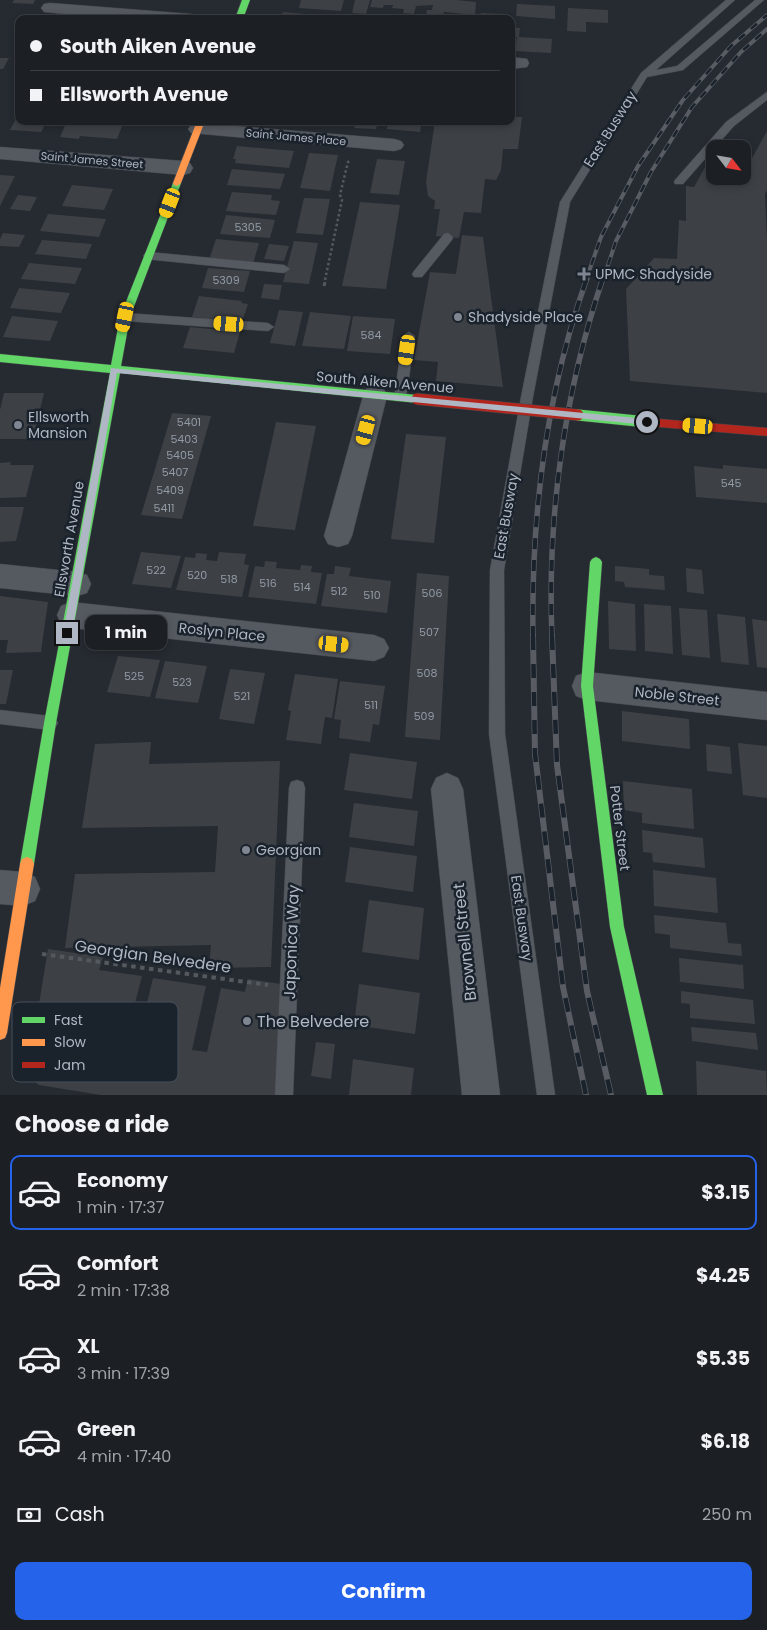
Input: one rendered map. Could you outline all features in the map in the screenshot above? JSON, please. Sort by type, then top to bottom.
[{"type":"street","points":[[240,15],[246,0]]},
{"type":"street","points":[[50,8],[140,15]]},
{"type":"street","name":"Saint James Place","points":[[199,125],[394,145]]},
{"type":"street","name":"Ellsworth Avenue","points":[[0,1033],[13,950],[12,888],[50,723],[125,317],[199,125]]},
{"type":"street","name":"Saint James Street","points":[[0,153],[183,168]]},
{"type":"street","name":"South Aiken Avenue","points":[[0,358],[387,397],[767,432]]},
{"type":"street","points":[[338,536],[387,397]]},
{"type":"street","name":"Potter Street","points":[[596,562],[587,686],[617,927],[655,1095]]},
{"type":"street","points":[[0,576],[76,584]]},
{"type":"street","name":"Roslyn Place","points":[[71,615],[374,648]]},
{"type":"street","name":"Noble Street","points":[[587,686],[767,706]]},
{"type":"street","name":"Brownell Street","points":[[447,789],[481,1095]]},
{"type":"lane","name":"East Busway","points":[[546,1095],[497,734],[497,570],[526,397],[565,202],[644,76],[730,0]]},
{"type":"lane","points":[[644,76],[680,68],[760,0]]},
{"type":"lane","points":[[679,182],[730,124],[767,95]]},
{"type":"lane","points":[[418,274],[448,237]]},
{"type":"lane","points":[[150,256],[284,269]]},
{"type":"lane","points":[[125,317],[268,327]]},
{"type":"lane","points":[[387,397],[409,336]]},
{"type":"lane","points":[[0,717],[50,723]]},
{"type":"lane","name":"Japonica Way","points":[[284,1095],[297,788]]},
{"type":"path","points":[[324,286],[342,200],[340,195],[348,162],[354,159],[359,142]]},
{"type":"path","name":"Georgian Belvedere","points":[[13,950],[289,988]]},
{"type":"building","points":[[14,0],[35,0],[33,4],[12,3]]},
{"type":"building","points":[[301,0],[344,0],[341,11],[299,8]]},
{"type":"building","points":[[355,0],[370,0],[366,14],[352,13]]},
{"type":"building","points":[[372,0],[456,0],[476,2],[475,15],[444,12],[443,15],[426,15],[427,10],[432,10],[433,5],[416,6],[414,14],[403,13],[404,9],[392,8],[393,5],[384,5],[383,8],[370,7]]},
{"type":"building","points":[[517,4],[555,6],[555,19],[516,16]]},
{"type":"building","points":[[568,8],[608,10],[608,23],[586,22],[586,32],[567,31]]},
{"type":"building","points":[[283,12],[305,14],[305,15],[282,15]]},
{"type":"building","points":[[481,13],[503,14],[503,15],[481,15]]},
{"type":"building","points":[[515,27],[520,28],[519,37],[552,39],[551,53],[515,51],[517,37],[515,37]]},
{"type":"building","points":[[0,58],[9,58],[3,69],[0,69]]},
{"type":"building","points":[[515,117],[522,117],[518,149],[503,149],[501,170],[496,180],[485,179],[481,213],[464,212],[459,238],[436,236],[440,209],[434,209],[435,201],[428,196],[426,182],[434,125],[515,125]]},
{"type":"building","points":[[15,121],[15,125],[45,125],[41,132],[10,130]]},
{"type":"building","points":[[65,125],[122,125],[117,139],[80,136],[79,139],[60,137]]},
{"type":"building","points":[[355,125],[377,125],[376,129],[354,128]]},
{"type":"building","points":[[388,125],[421,125],[420,132],[387,129]]},
{"type":"building","points":[[767,131],[767,190],[765,194],[767,241],[767,393],[630,381],[626,289],[654,258],[677,259],[679,220],[686,221],[686,186],[694,187],[706,166],[706,185],[751,185],[751,160]]},
{"type":"building","points":[[237,146],[294,151],[289,168],[235,163],[236,159],[233,159]]},
{"type":"building","points":[[309,153],[338,155],[330,191],[300,188]]},
{"type":"building","points":[[377,159],[405,161],[399,195],[370,193]]},
{"type":"building","points":[[232,169],[285,174],[280,189],[227,185]]},
{"type":"building","points":[[0,175],[15,176],[0,206]]},
{"type":"building","points":[[72,185],[113,189],[104,210],[62,206]]},
{"type":"building","points":[[232,192],[272,195],[271,200],[280,201],[276,215],[226,211]]},
{"type":"building","points":[[18,195],[37,197],[30,211],[10,209]]},
{"type":"building","points":[[304,198],[330,199],[323,235],[296,233]]},
{"type":"building","points":[[360,202],[400,205],[386,289],[342,286]]},
{"type":"building","points":[[48,214],[106,219],[99,237],[40,231]]},
{"type":"building","points":[[226,215],[275,220],[270,238],[220,234]]},
{"type":"building","points":[[3,233],[25,235],[19,247],[0,246],[0,239]]},
{"type":"building","name":"Shadyside Place","points":[[462,235],[483,237],[503,387],[436,381],[438,362],[414,360],[430,272],[456,274]]},
{"type":"building","points":[[216,239],[259,243],[253,264],[209,260]]},
{"type":"building","points":[[42,240],[92,244],[86,259],[35,254]]},
{"type":"building","points":[[294,241],[318,243],[309,284],[283,282]]},
{"type":"building","points":[[269,244],[289,246],[284,261],[264,259]]},
{"type":"building","points":[[29,263],[82,268],[75,284],[21,279]]},
{"type":"building","points":[[208,268],[250,271],[244,292],[202,288]]},
{"type":"building","points":[[264,284],[282,285],[279,300],[261,298]]},
{"type":"building","points":[[19,288],[70,293],[61,313],[10,308]]},
{"type":"building","points":[[199,296],[242,301],[241,303],[248,304],[243,319],[237,319],[236,321],[192,317]]},
{"type":"building","points":[[279,310],[303,312],[295,346],[270,343]]},
{"type":"building","points":[[310,312],[351,316],[344,349],[302,346]]},
{"type":"building","points":[[12,316],[58,321],[50,341],[3,337]]},
{"type":"building","points":[[353,316],[395,319],[390,354],[347,351]]},
{"type":"building","points":[[190,327],[240,332],[234,353],[183,348]]},
{"type":"building","name":"Ellsworth Mansion","points":[[4,393],[44,393],[33,439],[0,439],[0,410]]},
{"type":"building","points":[[172,413],[211,416],[182,519],[141,515]]},
{"type":"building","points":[[276,422],[316,426],[295,530],[253,526]]},
{"type":"building","points":[[406,434],[446,437],[434,543],[391,539]]},
{"type":"building","points":[[11,462],[10,465],[34,465],[26,497],[0,498],[0,463]]},
{"type":"building","points":[[723,465],[767,469],[767,503],[696,497],[694,466],[723,469]]},
{"type":"building","points":[[0,507],[24,507],[16,541],[0,542]]},
{"type":"building","points":[[141,552],[181,556],[171,588],[132,584]]},
{"type":"building","points":[[219,552],[246,554],[244,564],[249,565],[242,597],[176,590],[185,557],[195,558],[196,553],[207,554],[206,560],[217,561]]},
{"type":"building","points":[[265,561],[277,562],[276,568],[300,570],[301,565],[312,566],[311,572],[322,573],[316,604],[248,597],[255,566],[264,567]]},
{"type":"building","points":[[335,566],[351,568],[349,576],[391,581],[387,613],[321,606],[327,574],[334,574]]},
{"type":"building","points":[[615,566],[649,569],[649,575],[664,576],[665,590],[625,587],[624,582],[615,581]]},
{"type":"building","points":[[686,568],[702,570],[704,594],[687,592]]},
{"type":"building","points":[[417,573],[449,576],[440,740],[405,737]]},
{"type":"building","points":[[0,596],[48,602],[41,652],[6,653],[8,640],[0,640]]},
{"type":"building","points":[[608,601],[635,604],[636,651],[609,649]]},
{"type":"building","points":[[644,604],[671,606],[673,654],[645,651]]},
{"type":"building","points":[[679,608],[707,610],[710,658],[682,655]]},
{"type":"building","points":[[717,614],[745,617],[749,665],[721,662]]},
{"type":"building","points":[[752,619],[767,621],[767,668],[757,667]]},
{"type":"building","points":[[118,656],[160,660],[150,697],[107,692]]},
{"type":"building","points":[[165,661],[207,666],[198,703],[155,698]]},
{"type":"building","points":[[230,669],[265,673],[254,724],[219,719]]},
{"type":"building","points":[[0,670],[13,670],[6,704],[0,704]]},
{"type":"building","points":[[295,674],[338,679],[332,718],[325,717],[321,744],[286,740],[291,711],[288,710]]},
{"type":"building","points":[[340,681],[385,686],[379,725],[373,724],[370,742],[339,738],[341,720],[334,719]]},
{"type":"building","points":[[622,711],[689,719],[690,749],[622,741]]},
{"type":"building","name":"Georgian","points":[[151,742],[149,764],[280,761],[271,967],[209,968],[211,945],[65,948],[75,874],[215,872],[218,826],[82,828],[95,744]]},
{"type":"building","points":[[738,743],[767,746],[767,798],[743,795]]},
{"type":"building","points":[[706,744],[730,747],[732,774],[707,771]]},
{"type":"building","points":[[350,753],[417,762],[412,799],[344,790]]},
{"type":"building","points":[[623,781],[692,789],[694,829],[642,823],[642,813],[624,810]]},
{"type":"building","points":[[354,803],[418,811],[414,846],[349,837]]},
{"type":"building","points":[[642,830],[703,838],[705,868],[653,862],[652,853],[643,852]]},
{"type":"building","points":[[350,847],[417,856],[413,892],[345,882]]},
{"type":"building","points":[[653,870],[716,878],[718,913],[654,906]]},
{"type":"building","points":[[369,900],[424,908],[419,960],[362,952]]},
{"type":"building","points":[[654,915],[726,923],[728,943],[741,944],[742,956],[670,948],[670,935],[655,933]]},
{"type":"building","name":"The Belvedere","points":[[48,949],[103,957],[99,970],[142,976],[135,1002],[39,1002]]},
{"type":"building","points":[[679,958],[743,965],[744,989],[680,982]]},
{"type":"building","name":"The Belvedere","points":[[153,978],[206,986],[192,1050],[207,1052],[221,988],[245,992],[248,979],[281,984],[277,1095],[101,1095],[39,1085],[35,1082],[178,1082],[178,1002],[147,1002]]},
{"type":"building","points":[[359,984],[420,993],[415,1034],[354,1025]]},
{"type":"building","points":[[681,991],[753,1000],[755,1024],[690,1018],[690,1004],[681,1003]]},
{"type":"building","points":[[691,1027],[756,1033],[758,1050],[692,1041]]},
{"type":"building","points":[[316,1042],[335,1044],[331,1079],[311,1076]]},
{"type":"building","points":[[353,1059],[414,1068],[411,1095],[349,1095]]},
{"type":"building","points":[[696,1061],[766,1071],[767,1095],[697,1095]]},
{"type":"railway","points":[[586,280],[601,237],[638,166],[683,100],[731,46],[767,15]]},
{"type":"railway","points":[[603,280],[616,241],[651,172],[692,107],[741,52],[767,29]]},
{"type":"railway","points":[[533,636],[535,546],[544,455],[551,410],[561,366],[587,278]]},
{"type":"railway","points":[[552,637],[552,546],[561,456],[568,410],[578,366],[603,278]]},
{"type":"railway","points":[[533,636],[535,754],[563,987],[586,1095]]},
{"type":"railway","points":[[552,636],[557,765],[587,991],[611,1095]]},
{"type":"traffic: fast","points":[[240,15],[246,0]]},
{"type":"traffic: fast","points":[[27,864],[50,723],[125,317],[177,183]]},
{"type":"traffic: fast","points":[[0,358],[417,399]]},
{"type":"traffic: fast","points":[[578,415],[647,422]]},
{"type":"traffic: fast","points":[[596,562],[587,686],[617,927],[655,1095]]},
{"type":"traffic: slow","points":[[177,183],[199,125]]},
{"type":"traffic: slow","points":[[0,1033],[27,864]]},
{"type":"traffic: jam","points":[[417,399],[578,415]]},
{"type":"traffic: jam","points":[[647,422],[767,432]]},
{"type":"place","name":"UPMC Shadyside","points":[[584,274]]},
{"type":"place","name":"Shadyside Place","points":[[458,317]]},
{"type":"place","name":"Ellsworth Mansion","points":[[18,425]]},
{"type":"place","name":"Georgian","points":[[246,850]]},
{"type":"place","name":"The Belvedere","points":[[247,1021]]},
{"type":"route","points":[[67,633],[114,370],[647,422]]}]
